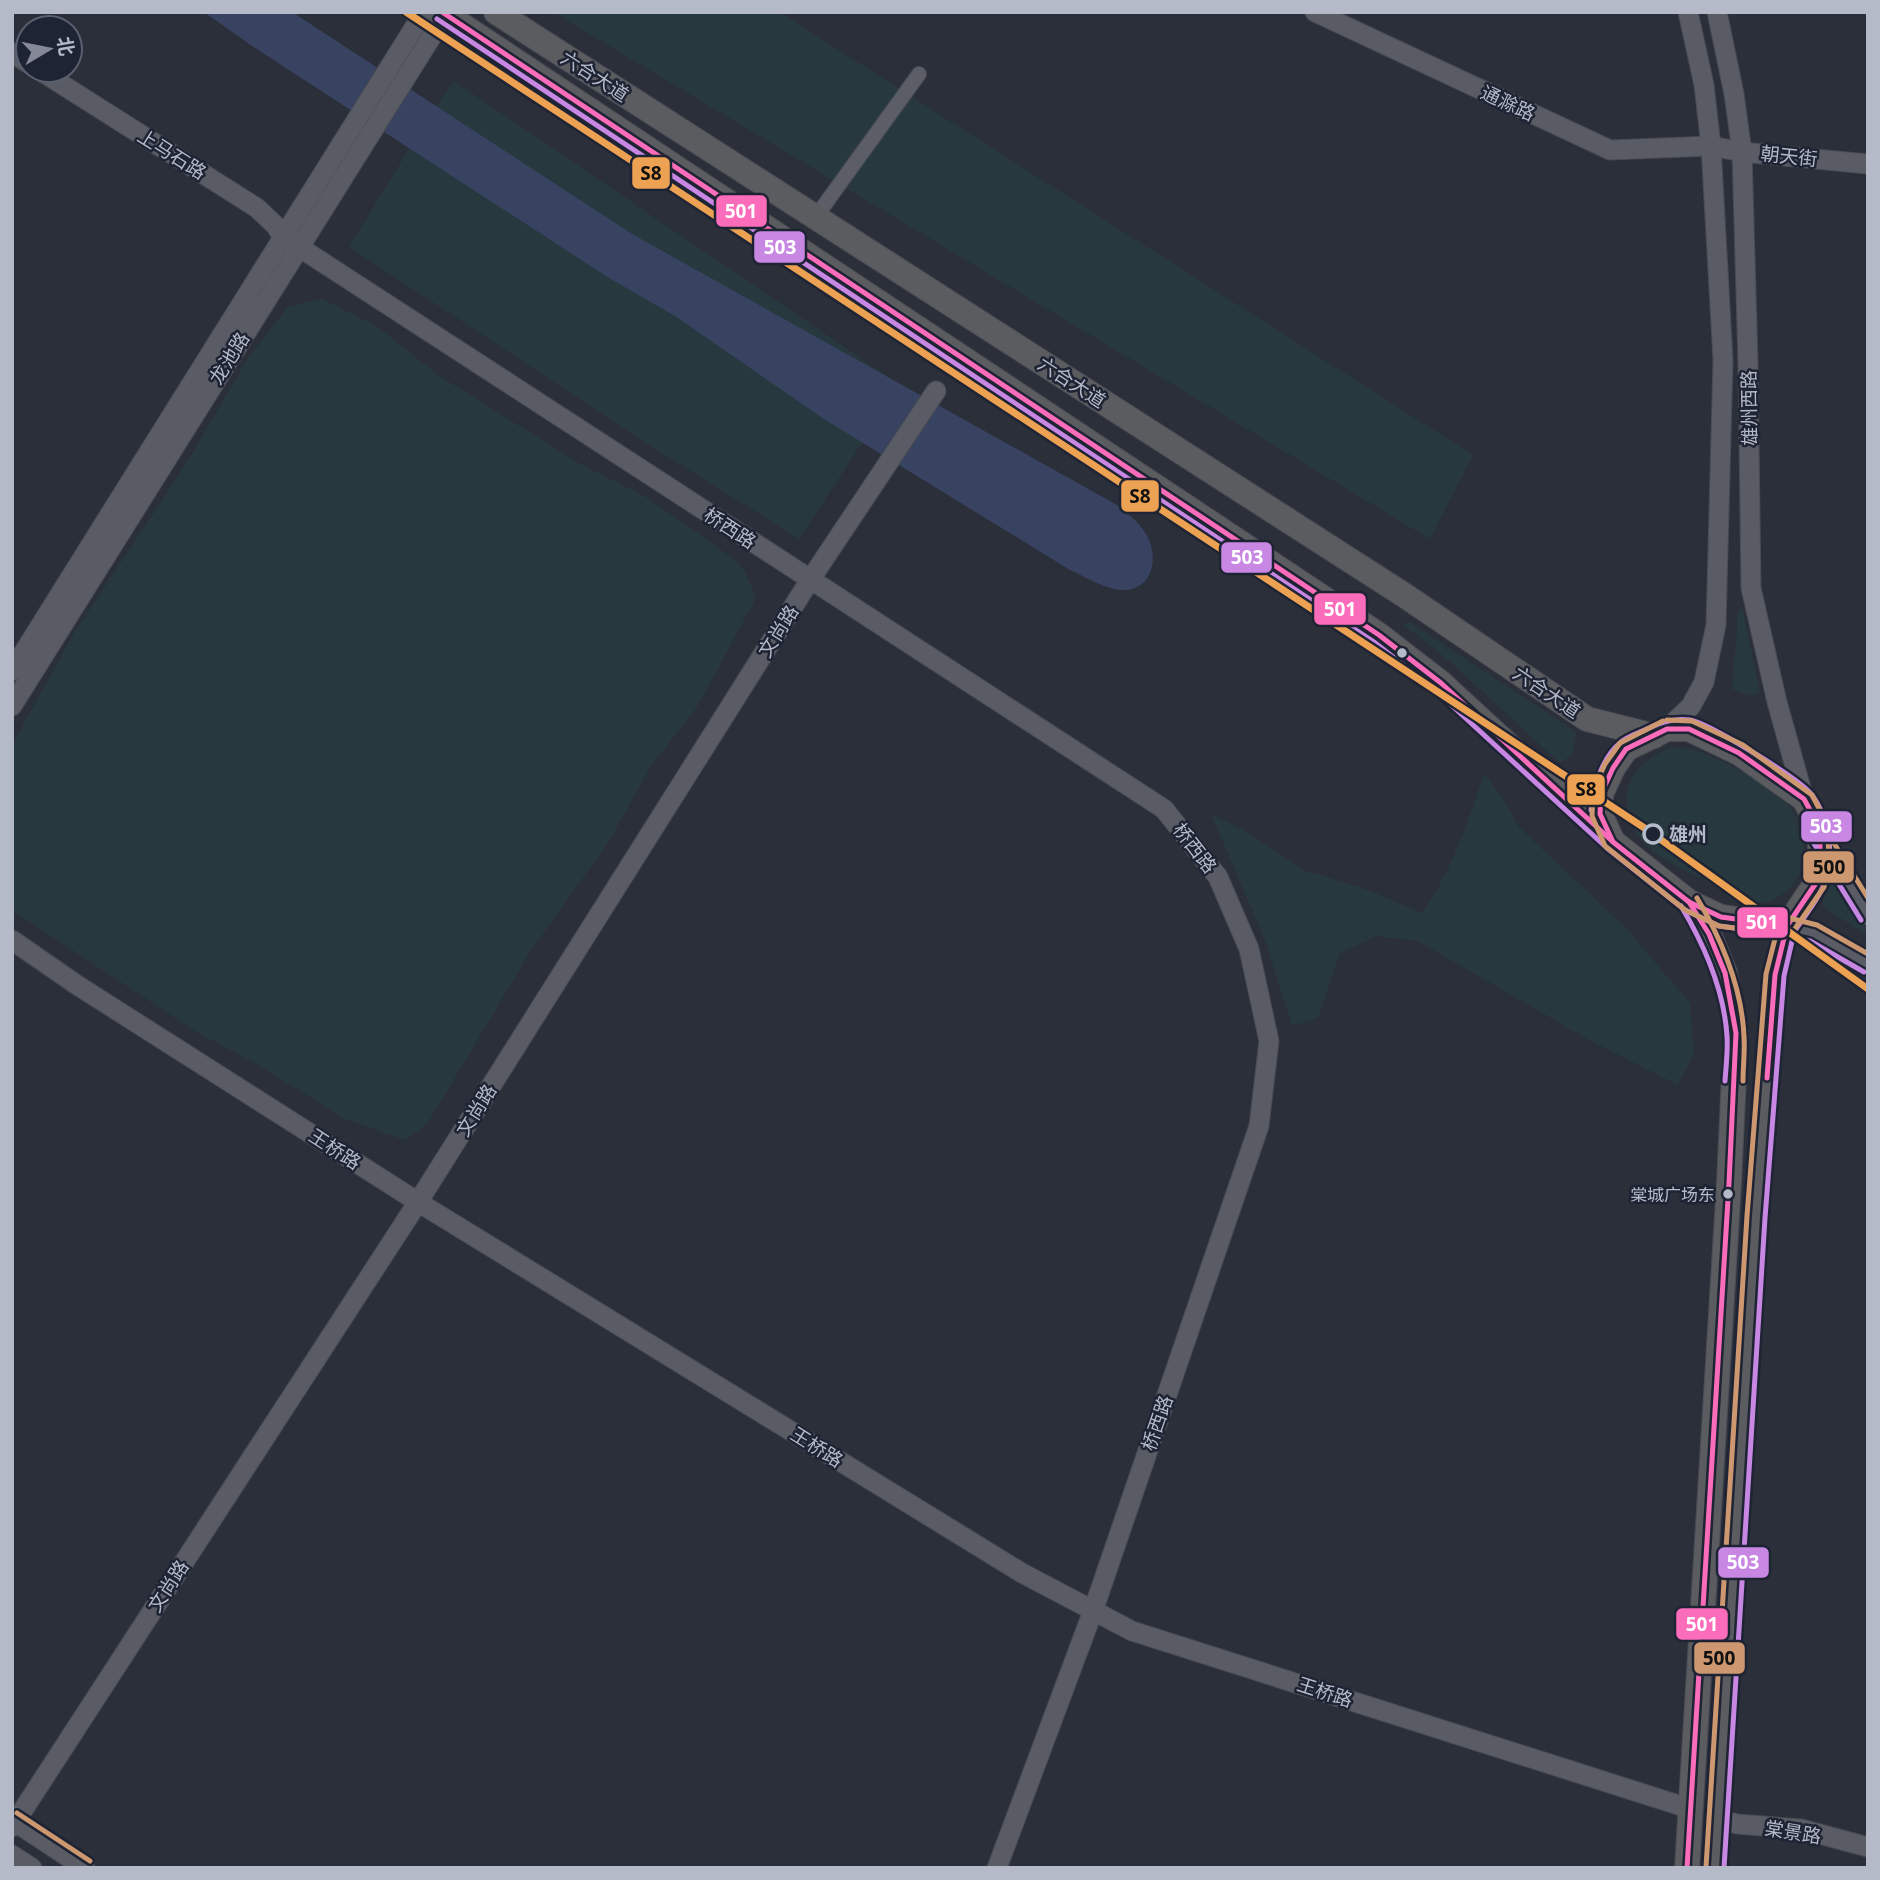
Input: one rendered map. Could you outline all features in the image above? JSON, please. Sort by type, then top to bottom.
[{"type":"highway","name":"六合大道","points":[[496,12],[1404,595],[1587,719],[1660,732]]},
{"type":"highway","name":"六合大道","points":[[440,13],[1379,635],[1441,683],[1613,842]]},
{"type":"highway","points":[[1715,1868],[1756,1217],[1775,975],[1787,926],[1816,883],[1820,865],[1820,837],[1815,819],[1804,799],[1740,753],[1689,729],[1660,732],[1626,749],[1601,794],[1600,814],[1613,842],[1689,902],[1721,917],[1787,926]]},
{"type":"highway","points":[[1687,1868],[1736,1033],[1725,974],[1709,934],[1689,902]]},
{"type":"street","name":"通滁路","points":[[1315,12],[1610,150],[1711,146]]},
{"type":"street","name":"雄州西路","points":[[1660,732],[1690,706],[1704,682],[1716,625],[1723,360],[1711,146],[1704,85],[1688,12]]},
{"type":"street","name":"雄州西路","points":[[1717,12],[1734,94],[1742,152],[1751,588],[1777,702],[1804,799]]},
{"type":"street","name":"龙池路","points":[[12,671],[440,13]]},
{"type":"street","points":[[815,218],[919,74]]},
{"type":"street","name":"上马石路","points":[[60,84],[257,208],[290,241]]},
{"type":"street","name":"朝天街","points":[[1711,146],[1742,152],[1868,164]]},
{"type":"street","name":"龙池路","points":[[12,706],[290,241]]},
{"type":"street","name":"桥西路","points":[[290,241],[1164,808],[1217,877],[1249,949],[1269,1041],[1259,1126],[1093,1611],[997,1868]]},
{"type":"street","name":"文尚路","points":[[13,1823],[418,1202],[810,580],[936,391]]},
{"type":"street","points":[[1820,837],[1868,915]]},
{"type":"street","points":[[1787,926],[1813,933],[1868,964]]},
{"type":"street","name":"王桥路","points":[[12,940],[77,985],[418,1202],[1022,1573],[1093,1611],[1132,1631],[1691,1809]]},
{"type":"street","name":"棠景路","points":[[1719,1819],[1737,1824],[1801,1829],[1868,1847]]},
{"type":"street","points":[[13,1823],[85,1868]]},
{"type":"street","points":[[12,1855],[32,1868]]},
{"type":"shaded area","points":[[553,12],[779,12],[1473,455],[1430,539]]},
{"type":"shaded area","points":[[454,81],[900,385],[799,539],[654,448],[349,247],[431,113]]},
{"type":"shaded area","points":[[322,299],[375,325],[438,375],[582,465],[646,497],[737,561],[756,598],[697,707],[651,766],[608,843],[530,952],[428,1123],[405,1140],[345,1119],[255,1063],[196,1032],[12,910],[12,745],[74,633],[184,467],[248,358],[288,307]]},
{"type":"shaded area","points":[[1742,606],[1760,692],[1750,696],[1732,689],[1737,615]]},
{"type":"shaded area","points":[[1408,621],[1576,732],[1573,754],[1560,763],[1464,675],[1404,625]]},
{"type":"shaded area","points":[[1673,747],[1694,750],[1733,767],[1776,793],[1793,811],[1803,842],[1804,857],[1797,878],[1782,895],[1765,902],[1741,900],[1663,858],[1638,836],[1629,814],[1627,791],[1643,764]]},
{"type":"shaded area","points":[[1484,773],[1519,827],[1626,928],[1690,1003],[1694,1054],[1678,1085],[1589,1040],[1418,941],[1377,936],[1340,953],[1318,1018],[1292,1026],[1265,940],[1211,814],[1241,829],[1304,870],[1371,891],[1422,913],[1451,863]]},
{"type":"shaded area","points":[[1836,879],[1868,932],[1862,932],[1822,906],[1827,890]]},
{"type":"water","points":[[204,12],[292,12],[632,234],[1117,505],[1138,523],[1149,539],[1153,558],[1149,576],[1136,587],[1119,590],[1070,570],[824,419],[675,316],[609,278]]},
{"type":"transit line","name":"S8","points":[[406,12],[1646,829],[1868,989]]},
{"type":"transit line","name":"501","points":[[442,12],[1379,635],[1441,683],[1613,842]]},
{"type":"transit line","name":"503","points":[[437,19],[1374,642],[1435,690],[1607,848]]},
{"type":"transit line","name":"500","points":[[1663,721],[1620,743],[1605,764],[1593,790],[1592,816],[1605,846],[1685,910],[1719,926],[1786,935],[1792,933],[1824,887],[1829,866],[1828,835],[1823,816],[1812,795],[1743,745],[1692,721],[1667,720]]},
{"type":"transit line","name":"503","points":[[1591,810],[1599,774],[1620,743],[1663,722],[1690,720],[1716,731],[1754,753],[1804,787],[1812,795],[1825,820],[1830,857],[1820,892],[1794,932],[1787,935],[1719,926],[1685,910],[1607,848]]},
{"type":"transit line","name":"501","points":[[1667,729],[1689,729],[1739,753],[1804,799],[1815,819],[1820,837],[1820,865],[1816,883],[1787,926],[1721,917],[1689,902],[1613,842],[1600,814],[1601,794],[1613,768],[1626,749],[1667,729]]},
{"type":"transit line","name":"500","points":[[1827,832],[1868,898]]},
{"type":"transit line","name":"503","points":[[1813,842],[1861,920]]},
{"type":"transit line","name":"500","points":[[1697,898],[1715,930],[1735,982],[1744,1037],[1743,1081]]},
{"type":"transit line","name":"501","points":[[1687,1868],[1736,1033],[1725,973],[1709,934],[1689,902]]},
{"type":"transit line","name":"503","points":[[1681,906],[1705,953],[1722,1002],[1727,1042],[1725,1081]]},
{"type":"transit line","name":"500","points":[[1706,1867],[1747,1216],[1766,974],[1779,923],[1785,917],[1817,925],[1868,954]]},
{"type":"transit line","name":"501","points":[[1767,1078],[1775,975],[1787,926]]},
{"type":"transit line","name":"503","points":[[1724,1868],[1765,1218],[1784,976],[1793,937],[1810,941],[1864,972]]},
{"type":"transit line","name":"500","points":[[17,1813],[90,1861]]},
{"type":"place","name":"雄州","points":[[1653,834]]},
{"type":"place","name":"棠城广场东","points":[[1728,1194]]}]
